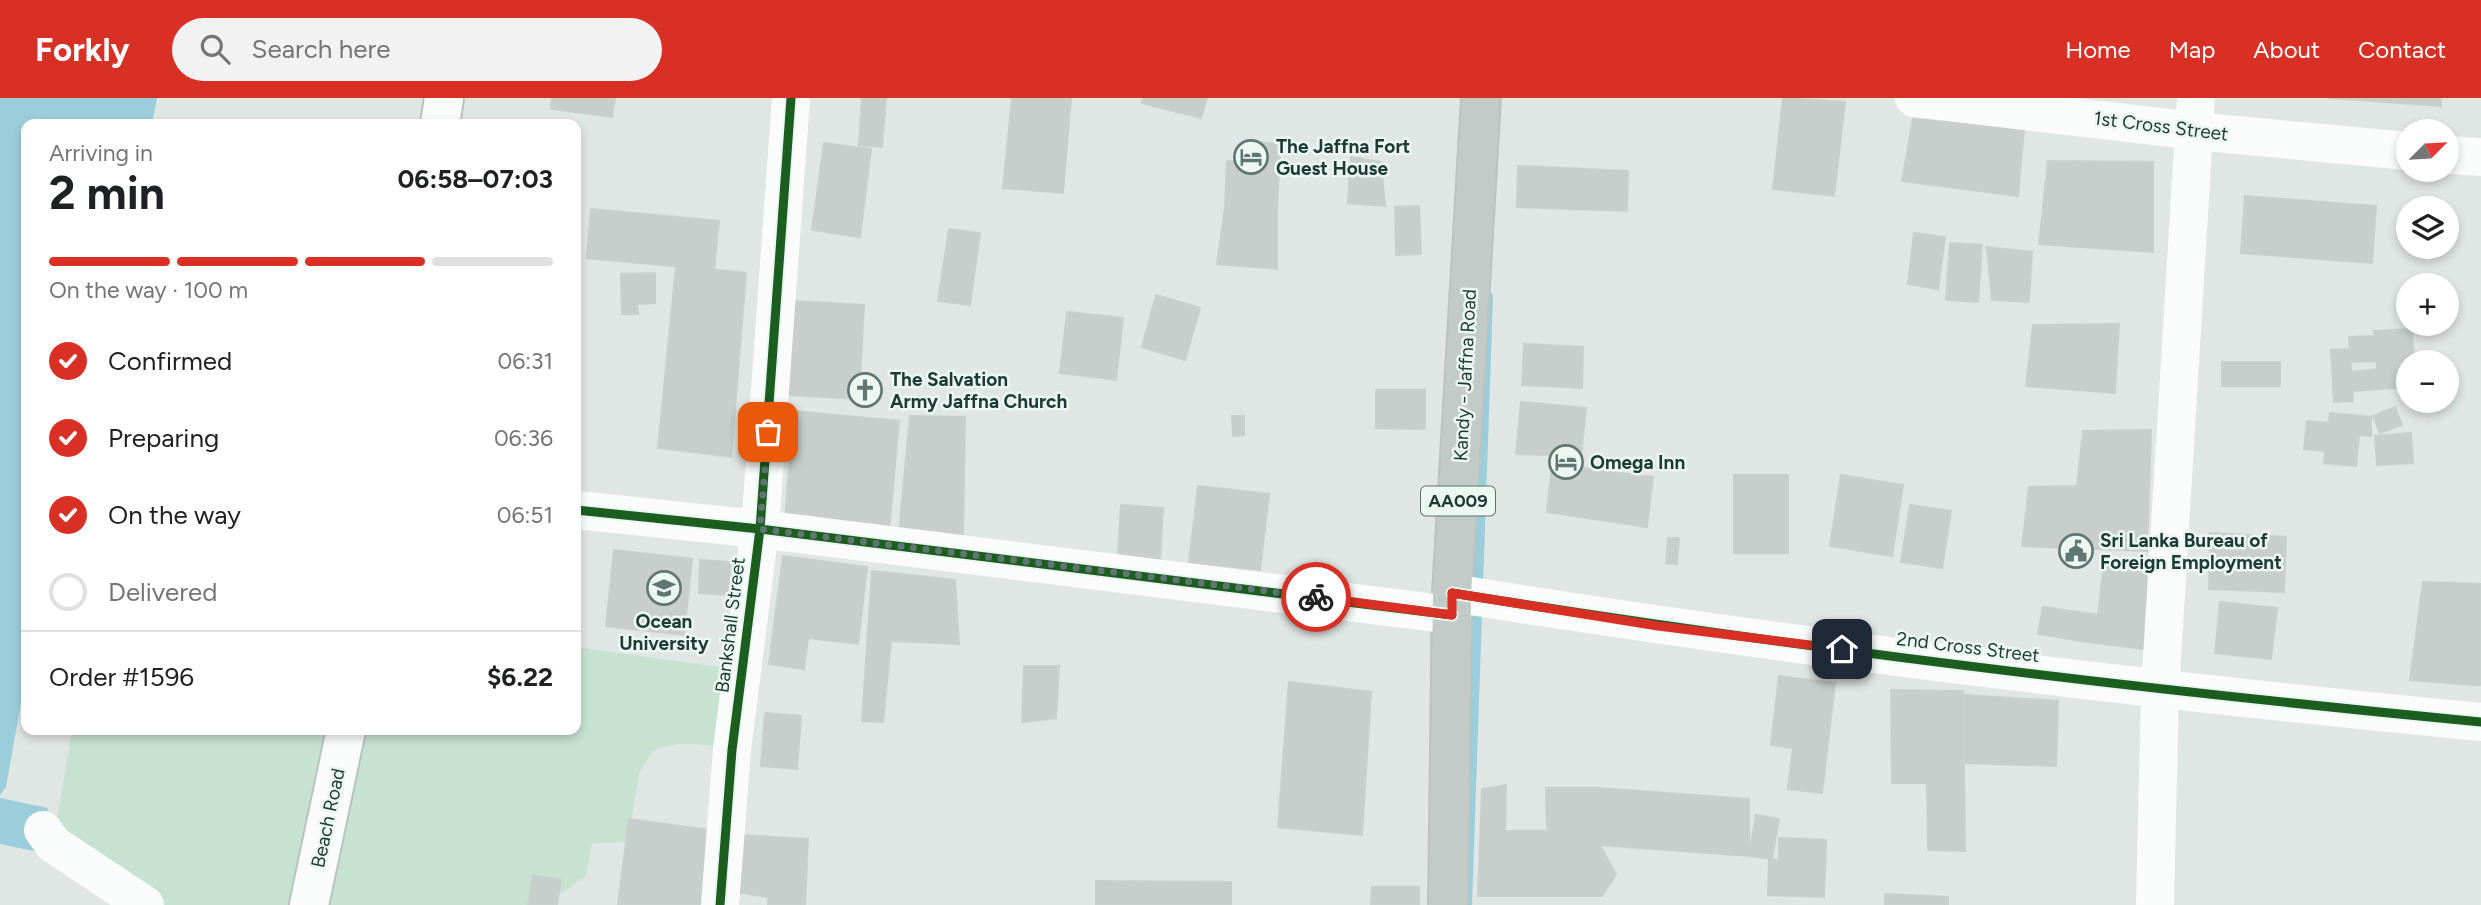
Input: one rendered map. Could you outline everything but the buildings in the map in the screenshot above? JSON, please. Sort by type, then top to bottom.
[{"type":"highway","name":"Kandy - Jaffna Road","points":[[1448,905],[1452,604],[1481,98]]},
{"type":"street","points":[[441,119],[444,98]]},
{"type":"street","name":"Bankshall Street","points":[[720,905],[732,750],[760,529],[791,98]]},
{"type":"street","name":"1st Cross Street","points":[[1914,98],[2195,115],[2396,149]]},
{"type":"street","points":[[2155,905],[2160,691],[2195,115]]},
{"type":"street","points":[[2459,156],[2481,157]]},
{"type":"street","name":"2nd Cross Street","points":[[581,511],[1658,626],[2160,691],[2481,722]]},
{"type":"street","name":"Beach Road","points":[[309,905],[345,735]]},
{"type":"street","points":[[43,830],[53,844],[145,905]]},
{"type":"green space","points":[[581,648],[741,670],[732,750],[692,744],[672,745],[652,751],[639,774],[628,842],[592,843],[586,876],[565,891],[541,901],[539,905],[145,905],[53,844],[71,735],[581,735]]},
{"type":"water","points":[[0,98],[157,98],[153,119],[21,119],[21,703],[6,787],[0,795]]},
{"type":"water","points":[[0,798],[48,808],[38,852],[0,844]]},
{"type":"waterway","points":[[1467,905],[1488,297]]},
{"type":"cycle path","points":[[720,905],[732,750],[760,529],[791,98]]},
{"type":"cycle path","points":[[581,511],[760,529],[1452,615]]},
{"type":"cycle path","points":[[1452,593],[1709,632],[1966,666],[2481,722]]},
{"type":"way so far","points":[[768,432],[760,529],[1316,597]]},
{"type":"place","name":"The Jaffna Fort Guest House","points":[[1251,157]]},
{"type":"place","name":"The Salvation Army Jaffna Church","points":[[865,390]]},
{"type":"place","name":"Omega Inn","points":[[1566,462]]},
{"type":"place","name":"Sri Lanka Bureau of Foreign Employment","points":[[2076,551]]},
{"type":"place","name":"Ocean University","points":[[664,588]]},
{"type":"route","points":[[1316,597],[1452,615],[1452,593],[1658,626],[1842,649]]}]
